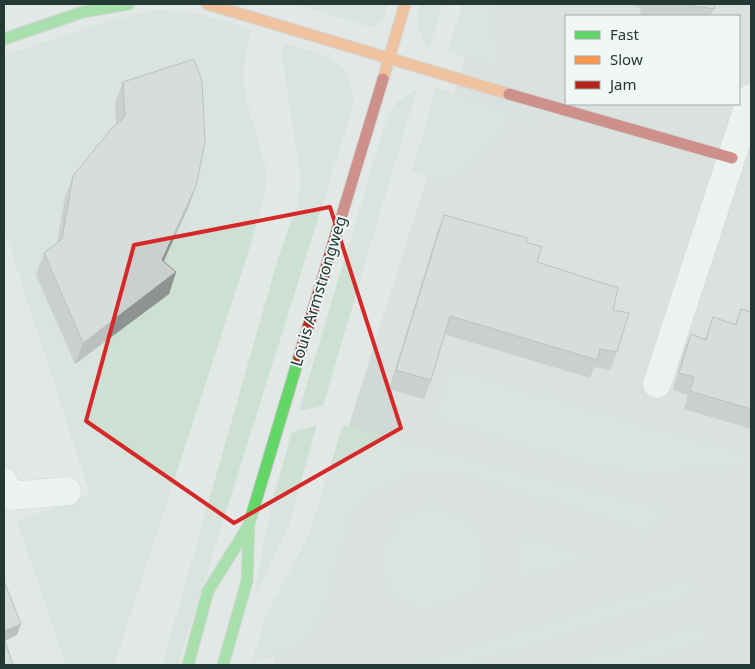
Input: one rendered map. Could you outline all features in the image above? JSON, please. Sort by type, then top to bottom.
[{"type":"street","points":[[4,39],[83,12],[129,4]]},
{"type":"street","points":[[207,4],[388,59],[732,158]]},
{"type":"street","name":"Louis Armstrongweg","points":[[223,665],[247,581],[249,524],[405,4]]},
{"type":"street","points":[[657,384],[751,98]]},
{"type":"street","points":[[6,496],[67,491]]},
{"type":"street","name":"Louis Armstrongweg","points":[[188,665],[208,591],[249,524]]},
{"type":"highlighted area","points":[[330,207],[401,428],[234,523],[86,421],[134,245]]},
{"type":"shaded area","points":[[482,4],[751,4],[751,665],[273,665]]},
{"type":"green space","points":[[302,4],[388,4],[379,24],[371,27],[302,6]]},
{"type":"green space","points":[[420,4],[442,4],[429,49],[418,27]]},
{"type":"green space","points":[[462,4],[498,4],[492,21],[497,42],[499,69],[448,51]]},
{"type":"green space","points":[[157,10],[205,16],[250,30],[243,71],[247,102],[267,172],[264,195],[250,247],[114,665],[66,665],[17,521],[90,494],[4,229],[4,55],[116,19]]},
{"type":"green space","points":[[284,45],[324,56],[343,69],[349,78],[353,107],[178,665],[162,665],[279,255],[298,202],[301,179],[282,56]]},
{"type":"green space","points":[[417,88],[323,406],[299,411],[387,117],[397,102]]},
{"type":"green space","points":[[436,88],[537,117],[535,125],[510,118],[505,129],[491,147],[445,184],[412,172]]},
{"type":"green space","points":[[449,367],[751,455],[751,465],[640,476],[580,464],[432,419]]},
{"type":"green space","points":[[317,425],[288,527],[257,593],[254,592],[272,503],[292,432]]},
{"type":"green space","points":[[343,425],[668,509],[648,533],[457,474],[415,473],[386,486],[354,509],[330,596],[317,630],[292,651],[251,663],[267,613],[309,535]]},
{"type":"green space","points":[[439,507],[469,519],[484,543],[489,572],[481,591],[426,610],[412,607],[394,598],[386,587],[380,560],[386,537],[402,516],[422,509]]},
{"type":"green space","points":[[517,534],[599,557],[520,580]]},
{"type":"green space","points":[[690,577],[695,595],[474,665],[405,665]]},
{"type":"green space","points":[[701,622],[707,644],[642,665],[563,665]]},
{"type":"building","points":[[683,4],[715,4],[714,9]]},
{"type":"building","points":[[194,59],[202,82],[205,142],[196,186],[162,260],[176,272],[83,343],[44,253],[62,239],[73,176],[111,129],[125,117],[123,82]]},
{"type":"building","points":[[444,215],[527,238],[526,242],[542,247],[537,262],[618,288],[613,310],[629,313],[617,352],[600,349],[597,360],[450,316],[431,380],[396,370]]},
{"type":"building","points":[[741,309],[751,312],[751,409],[690,391],[694,377],[679,373],[691,334],[706,340],[713,317],[736,325]]},
{"type":"building","points":[[4,581],[21,624],[4,631]]},
{"type":"building","points":[[4,638],[13,665],[4,665]]},
{"type":"traffic: fast","points":[[4,39],[83,12],[129,4]]},
{"type":"traffic: fast","points":[[223,665],[247,581],[249,524],[299,357]]},
{"type":"traffic: fast","points":[[188,665],[208,591],[249,525]]},
{"type":"traffic: slow","points":[[207,4],[509,94]]},
{"type":"traffic: slow","points":[[383,79],[405,4]]},
{"type":"traffic: jam","points":[[299,357],[383,79]]},
{"type":"traffic: jam","points":[[509,94],[732,158]]}]
